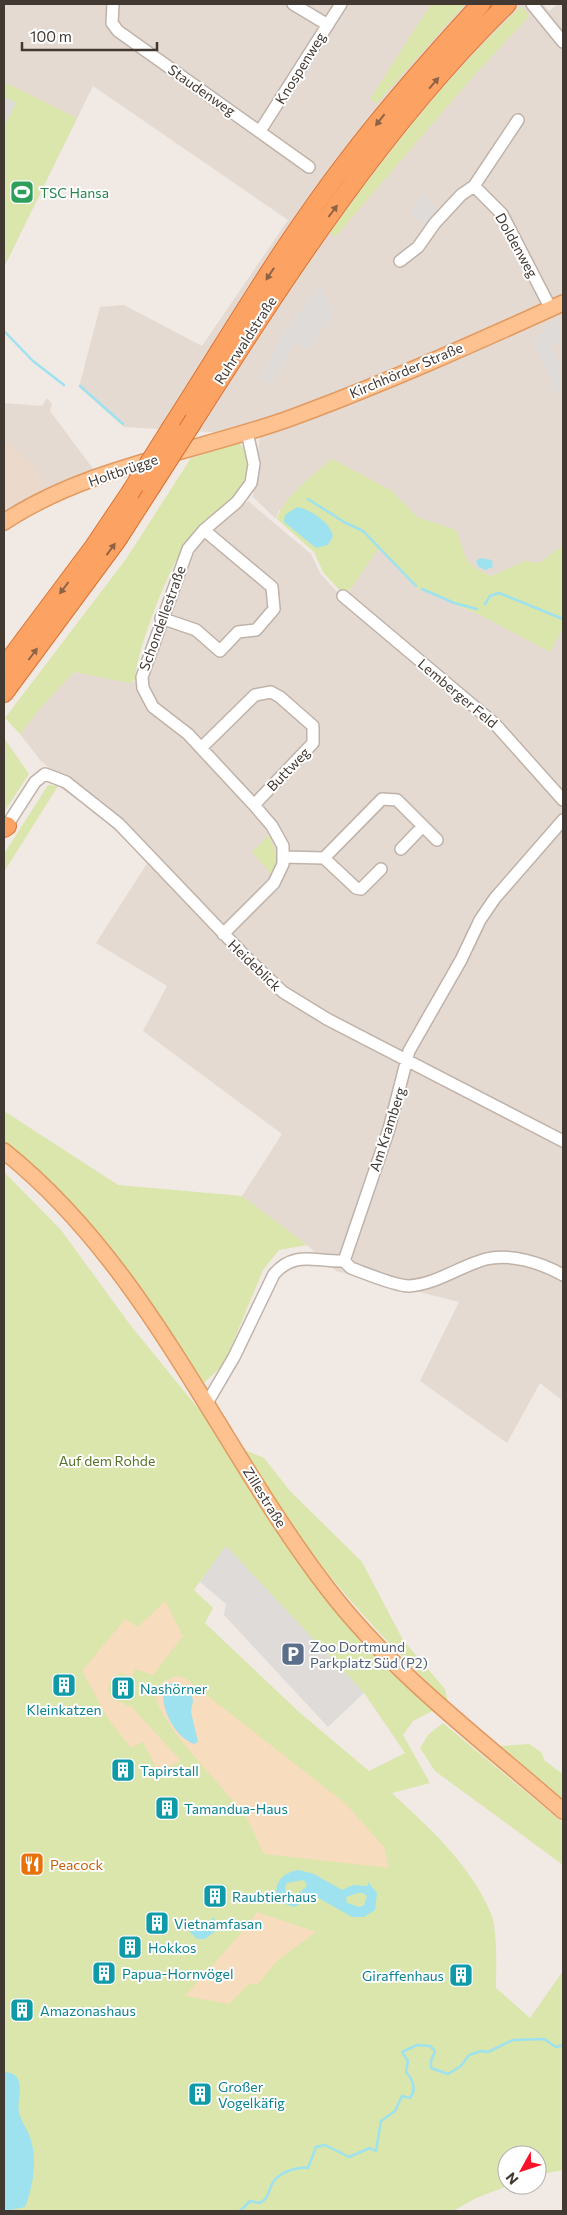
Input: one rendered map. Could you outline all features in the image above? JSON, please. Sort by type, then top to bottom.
[{"type":"highway","name":"Ruhrwaldstraße","points":[[4,667],[93,548],[296,233],[348,161],[430,60],[480,4]]},
{"type":"highway","name":"Ruhrwaldstraße","points":[[4,692],[112,547],[286,276],[332,212],[416,104],[506,5]]},
{"type":"main road","name":"Kirchhörder Straße","points":[[247,432],[287,419],[557,306]]},
{"type":"main road","name":"Holtbrügge","points":[[4,522],[33,505],[98,478],[247,432]]},
{"type":"main road","name":"Zillestraße","points":[[4,1151],[71,1216],[125,1280],[207,1403],[297,1547],[329,1590],[365,1633],[422,1690],[563,1811]]},
{"type":"street","name":"Staudenweg","points":[[114,4],[112,23],[118,31],[309,167]]},
{"type":"street","points":[[293,4],[328,24]]},
{"type":"street","name":"Knospenweg","points":[[260,132],[341,4]]},
{"type":"street","points":[[532,4],[563,42]]},
{"type":"street","points":[[400,261],[418,247],[435,223],[461,195],[474,186],[518,120]]},
{"type":"street","name":"Doldenweg","points":[[474,186],[502,214],[557,306]]},
{"type":"street","name":"Schondellestraße","points":[[247,432],[254,464],[250,484],[237,502],[204,530],[185,555],[142,672],[143,688],[154,707],[188,734],[254,805],[276,832],[283,846],[284,857]]},
{"type":"street","points":[[161,618],[196,630],[220,651],[238,632],[256,630],[274,609],[272,587],[204,530]]},
{"type":"street","name":"Lemberger Feld","points":[[343,596],[495,724],[563,800]]},
{"type":"street","name":"Buttweg","points":[[201,748],[255,694],[271,692],[280,697],[313,726],[313,743],[254,805]]},
{"type":"street","name":"Heideblick","points":[[5,828],[35,782],[45,774],[66,782],[119,824],[223,934],[283,992],[327,1019],[563,1141]]},
{"type":"street","points":[[324,858],[382,799],[397,800],[437,840]]},
{"type":"street","name":"Am Kramberg","points":[[344,1261],[389,1129],[409,1051],[461,960],[480,920],[495,898],[563,820]]},
{"type":"street","points":[[401,849],[423,826]]},
{"type":"street","points":[[223,934],[274,883],[282,868],[284,857],[324,858],[356,888],[361,889],[381,869]]},
{"type":"street","points":[[207,1403],[234,1357],[274,1274],[283,1263],[294,1259],[344,1261],[351,1268],[408,1286],[428,1282],[487,1259],[517,1259],[554,1270],[563,1275]]},
{"type":"shaded area","points":[[4,4],[543,4],[549,11],[558,4],[563,4],[563,545],[540,563],[525,561],[492,576],[475,570],[465,557],[456,530],[417,517],[392,491],[279,510],[276,519],[253,497],[260,435],[124,427],[79,387],[100,307],[124,305],[202,346],[288,220],[93,86],[4,267]]},
{"type":"shaded area","points":[[4,97],[16,103],[4,127]]},
{"type":"shaded area","points":[[423,194],[439,212],[428,228],[411,213]]},
{"type":"shaded area","points":[[320,284],[333,315],[307,350],[295,341],[271,384],[259,377],[282,335]]},
{"type":"shaded area","points":[[562,319],[563,341],[551,346],[560,368],[563,367],[563,389],[556,395],[532,337],[546,331],[544,326]]},
{"type":"shaded area","points":[[47,398],[52,404],[50,411],[94,470],[4,514],[4,403],[42,406]]},
{"type":"shaded area","points":[[4,439],[32,465],[45,489],[4,509]]},
{"type":"shaded area","points":[[248,501],[311,554],[320,573],[339,594],[349,591],[379,548],[416,588],[478,614],[550,652],[563,628],[563,1401],[540,1383],[507,1443],[420,1381],[459,1302],[336,1271],[307,1245],[242,1196],[282,1134],[143,1031],[167,986],[96,943],[148,862],[100,816],[58,786],[54,772],[40,760],[20,734],[44,704],[74,672],[130,683],[147,678],[198,543]]},
{"type":"shaded area","name":"Zoo Dortmund Parkplatz Süd (P2)","points":[[226,1546],[364,1693],[328,1727],[224,1615],[226,1604],[200,1582]]},
{"type":"green space","points":[[431,4],[465,4],[377,103],[370,99]]},
{"type":"green space","points":[[522,6],[529,16],[478,71],[335,237],[330,233],[374,173],[444,86],[469,58]]},
{"type":"green space","name":"TSC Hansa","points":[[4,82],[77,118],[4,267]]},
{"type":"green space","points":[[239,443],[244,450],[247,460],[247,475],[241,487],[229,502],[200,527],[185,545],[157,604],[142,648],[135,680],[130,683],[74,672],[44,704],[20,734],[5,718],[126,559],[191,458]]},
{"type":"green space","points":[[332,459],[392,491],[417,517],[456,530],[464,554],[470,564],[492,576],[525,561],[540,563],[563,545],[563,628],[550,652],[478,614],[416,588],[379,548],[349,591],[341,592],[323,572],[314,552],[277,519],[285,503],[292,495]]},
{"type":"green space","points":[[4,738],[29,774],[4,812]]},
{"type":"green space","points":[[48,785],[58,786],[4,872],[4,854]]},
{"type":"green space","points":[[269,835],[277,856],[272,875],[252,852]]},
{"type":"green space","points":[[4,1111],[118,1185],[242,1196],[307,1245],[279,1250],[263,1270],[224,1364],[204,1383],[117,1255],[52,1182],[4,1141]]},
{"type":"green space","name":"Auf dem Rohde","points":[[4,1172],[61,1230],[131,1326],[210,1423],[266,1511],[434,1710],[413,1721],[403,1735],[430,1783],[392,1793],[447,1847],[481,1893],[493,1919],[496,1949],[496,1988],[530,2018],[563,1971],[563,2170],[547,2173],[547,2145],[497,2145],[497,2190],[476,2198],[453,2211],[4,2211]],"holes":[[[226,1546],[364,1693],[405,1753],[369,1771],[299,1712],[205,1623],[213,1608],[194,1590]]]},
{"type":"green space","points":[[244,1450],[264,1458],[290,1491],[362,1562],[403,1640],[445,1689],[448,1702],[411,1666],[341,1590],[300,1537]]},
{"type":"green space","points":[[443,1723],[563,1823],[563,1865],[435,1771],[420,1748],[428,1735]]},
{"type":"green space","points":[[529,1744],[541,1752],[545,1761],[563,1774],[563,1799],[500,1746]]},
{"type":"sand","points":[[165,1601],[183,1636],[153,1675],[135,1669],[132,1677],[121,1673],[111,1679],[108,1690],[113,1700],[124,1703],[126,1706],[131,1706],[181,1761],[158,1771],[143,1742],[131,1748],[109,1720],[82,1671],[125,1619],[138,1627]]},
{"type":"sand","points":[[176,1676],[185,1678],[346,1804],[384,1847],[389,1868],[264,1854],[247,1819],[180,1739],[159,1708],[156,1696],[157,1689],[165,1681]]},
{"type":"sand","points":[[257,1912],[316,1932],[278,1960],[258,1984],[249,1984],[229,2004],[185,1996],[242,1932]]},
{"type":"water","points":[[297,507],[313,513],[324,521],[333,536],[328,545],[316,548],[284,522],[285,515]]},
{"type":"water","points":[[480,558],[492,560],[493,567],[485,570],[478,566],[476,561]]},
{"type":"water","points":[[176,1683],[191,1692],[193,1701],[191,1712],[198,1742],[194,1744],[181,1736],[167,1715],[163,1692],[168,1684]]},
{"type":"water","points":[[299,1870],[314,1874],[342,1890],[353,1885],[368,1886],[368,1882],[377,1893],[375,1910],[364,1917],[352,1917],[315,1896],[294,1907],[279,1902],[276,1890],[277,1885],[283,1877]],"holes":[[[304,1880],[307,1886],[296,1896],[286,1892],[285,1887],[287,1883]],[[363,1893],[367,1896],[364,1905],[360,1907],[347,1903],[346,1897]]]},
{"type":"water","points":[[214,1917],[217,1930],[205,1939],[197,1939],[185,1927],[194,1919],[201,1928]]},
{"type":"water","points":[[4,2072],[12,2073],[19,2081],[19,2112],[30,2137],[34,2155],[34,2173],[25,2207],[5,2211]]},
{"type":"waterway","points":[[4,331],[33,361],[64,385]]},
{"type":"waterway","points":[[80,386],[123,424]]},
{"type":"waterway","points":[[308,499],[344,522],[363,531],[416,586]]},
{"type":"waterway","points":[[422,589],[454,603],[477,609]]},
{"type":"waterway","points":[[485,604],[490,596],[499,593],[563,619]]},
{"type":"waterway","points":[[240,2211],[250,2201],[260,2203],[263,2201],[273,2181],[281,2174],[292,2170],[308,2168],[316,2147],[325,2145],[349,2157],[370,2148],[376,2151],[381,2121],[395,2111],[402,2096],[410,2098],[414,2088],[411,2078],[406,2072],[408,2061],[402,2052],[417,2045],[430,2046],[435,2051],[431,2061],[431,2068],[448,2074],[461,2066],[469,2055],[481,2051],[488,2052],[513,2040],[544,2039],[556,2047],[563,2045]]},
{"type":"place","name":"TSC Hansa","points":[[22,192]]},
{"type":"place","name":"Zoo Dortmund Parkplatz Süd (P2)","points":[[293,1654]]},
{"type":"place","name":"Kleinkatzen","points":[[64,1685]]},
{"type":"place","name":"Nashörner","points":[[123,1688]]},
{"type":"place","name":"Tapirstall","points":[[123,1770]]},
{"type":"place","name":"Tamandua-Haus","points":[[167,1808]]},
{"type":"place","name":"Peacock","points":[[32,1864]]},
{"type":"place","name":"Raubtierhaus","points":[[215,1896]]},
{"type":"place","name":"Vietnamfasan","points":[[157,1923]]},
{"type":"place","name":"Hokkos","points":[[130,1947]]},
{"type":"place","name":"Papua-Hornvögel","points":[[104,1973]]},
{"type":"place","name":"Giraffenhaus","points":[[461,1975]]},
{"type":"place","name":"Amazonashaus","points":[[22,2010]]},
{"type":"place","name":"Großer Vogelkäfig","points":[[200,2094]]}]
